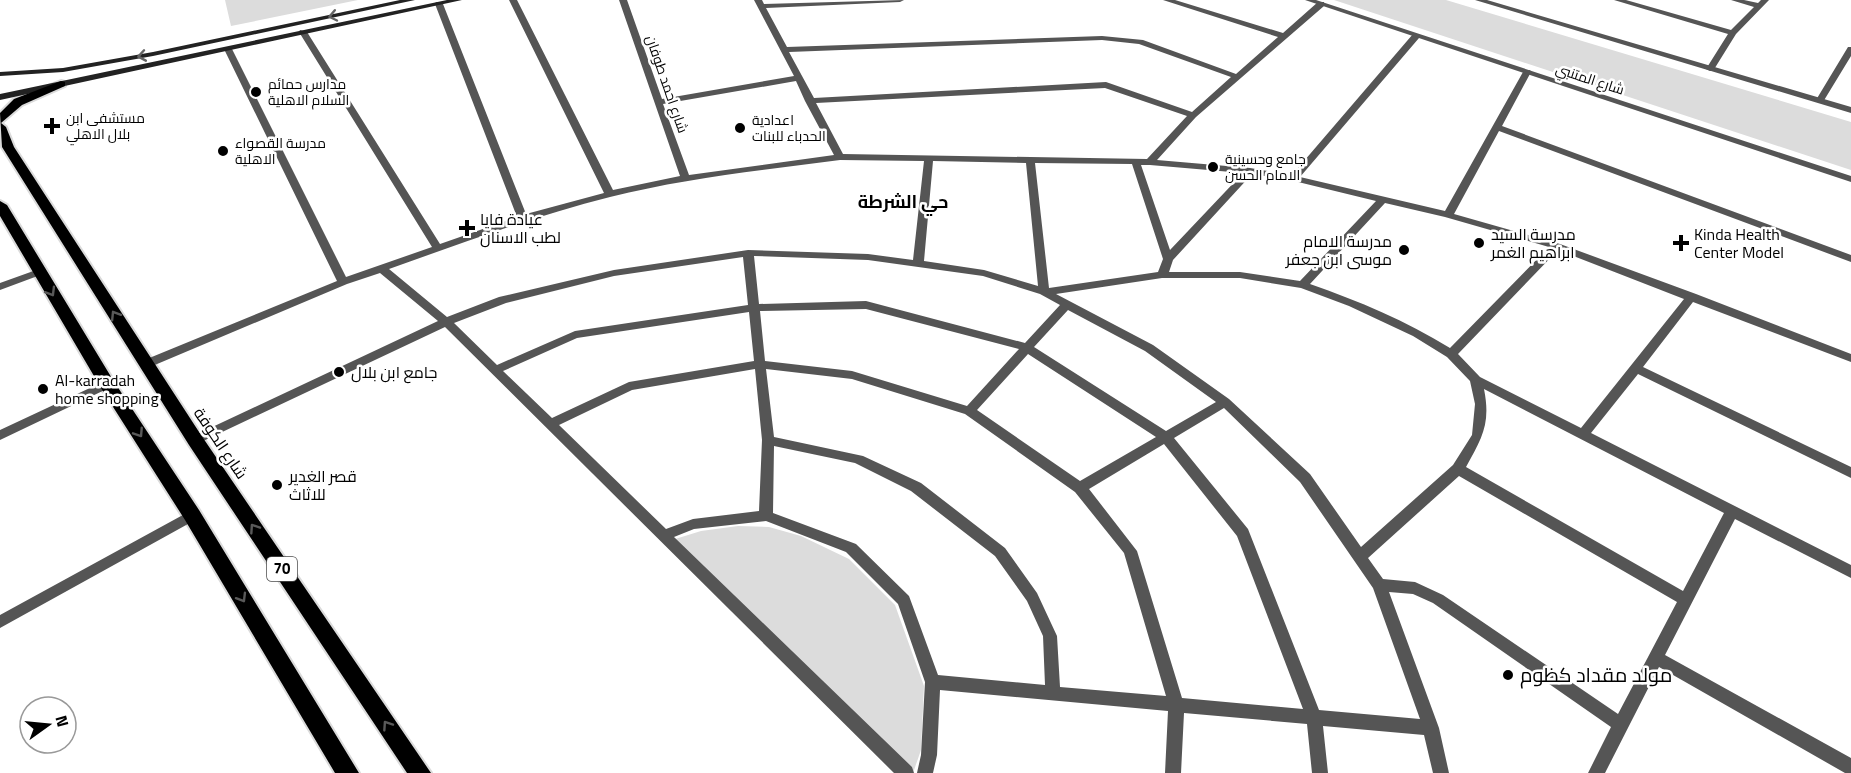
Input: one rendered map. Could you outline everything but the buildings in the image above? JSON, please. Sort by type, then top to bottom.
[{"type":"highway","points":[[0,120],[18,102],[61,84]]},
{"type":"highway","name":"شارع الكوفة","points":[[0,127],[4,148],[195,440],[420,773]]},
{"type":"highway","points":[[0,205],[107,384],[192,515],[348,773]]},
{"type":"main road","points":[[0,74],[45,72],[110,62],[411,0]]},
{"type":"main road","points":[[0,97],[458,0]]},
{"type":"main road","points":[[106,75],[97,73],[96,70],[110,62]]},
{"type":"street","points":[[513,0],[610,194]]},
{"type":"street","name":"شارع احمد طوفان","points":[[623,0],[685,177]]},
{"type":"street","points":[[840,158],[759,3],[900,0]]},
{"type":"street","points":[[1167,0],[1283,36]]},
{"type":"street","name":"شارع المتنبي","points":[[1309,0],[1851,179]]},
{"type":"street","points":[[1479,0],[1851,110]]},
{"type":"street","points":[[1618,0],[1733,33]]},
{"type":"street","points":[[1735,0],[1762,3]]},
{"type":"street","points":[[1710,69],[1733,33],[1762,3]]},
{"type":"street","points":[[439,4],[523,218]]},
{"type":"street","points":[[1150,162],[1192,115],[1321,4]]},
{"type":"street","points":[[303,32],[438,249]]},
{"type":"street","points":[[1294,178],[1416,36]]},
{"type":"street","points":[[783,50],[1102,38],[1140,42],[1235,76]]},
{"type":"street","points":[[228,49],[343,282]]},
{"type":"street","points":[[1820,100],[1851,49]]},
{"type":"street","points":[[1448,214],[1527,72]]},
{"type":"street","points":[[658,102],[797,78]]},
{"type":"street","points":[[809,101],[1106,85],[1192,115]]},
{"type":"street","points":[[1497,127],[1851,259]]},
{"type":"street","points":[[146,364],[343,282],[523,218],[610,194],[685,177],[840,158],[1150,162],[1250,171],[1294,178],[1448,214],[1556,246],[1851,358]]},
{"type":"street","points":[[918,264],[929,158]]},
{"type":"street","points":[[1030,159],[1044,292]]},
{"type":"street","points":[[1135,162],[1168,259]]},
{"type":"street","points":[[1162,275],[1168,259],[1250,171]]},
{"type":"street","points":[[1303,285],[1383,199]]},
{"type":"street","points":[[1451,354],[1556,246]]},
{"type":"street","points":[[748,253],[768,440],[766,516]]},
{"type":"street","points":[[195,440],[446,322],[502,300],[614,273],[748,253],[868,256],[984,273],[1044,292],[1149,348],[1226,402],[1305,477],[1379,585],[1431,728],[1441,773]]},
{"type":"street","points":[[381,268],[446,322],[495,369],[906,773]]},
{"type":"street","points":[[0,287],[39,272]]},
{"type":"street","points":[[1044,292],[1162,275],[1240,275],[1303,285],[1353,303],[1396,323],[1451,354],[1476,380],[1851,572]]},
{"type":"street","points":[[1583,435],[1692,296]]},
{"type":"street","points":[[495,369],[575,335],[754,308],[866,304],[1025,347],[1166,437],[1243,533],[1314,717],[1320,773]]},
{"type":"street","points":[[969,411],[1025,347],[1067,304]]},
{"type":"street","points":[[550,424],[629,386],[760,364],[852,375],[969,411],[1080,488],[1130,551],[1176,704],[1173,773]]},
{"type":"street","points":[[1636,368],[1851,472]]},
{"type":"street","points":[[1360,556],[1458,469],[1478,435],[1481,404],[1476,380]]},
{"type":"street","points":[[0,435],[107,384]]},
{"type":"street","points":[[1080,488],[1226,402]]},
{"type":"street","points":[[768,440],[858,459],[916,487],[1000,552],[1032,597],[1050,636],[1053,693]]},
{"type":"street","points":[[1458,469],[1686,600]]},
{"type":"street","points":[[1596,773],[1732,511]]},
{"type":"street","points":[[0,622],[192,515]]},
{"type":"street","points":[[664,535],[693,524],[766,516],[850,548],[904,600],[933,682],[929,755],[925,773]]},
{"type":"street","points":[[1379,585],[1415,588],[1438,599],[1621,725]]},
{"type":"street","points":[[1656,658],[1851,767]]},
{"type":"street","points":[[933,682],[1431,728]]},
{"type":"shaded area","points":[[225,0],[358,0],[231,26]]},
{"type":"shaded area","points":[[1334,0],[1446,0],[1851,122],[1851,170]]},
{"type":"shaded area","points":[[738,526],[769,527],[801,536],[849,559],[895,605],[924,686],[921,750],[913,773],[672,540],[701,531]]},
{"type":"place","name":"مدارس حمائم السلام الاهلية","points":[[256,92]]},
{"type":"place","name":"مستشفى ابن بلال الاهلي","points":[[52,126]]},
{"type":"place","name":"اعدادية الحدباء للبنات","points":[[740,128]]},
{"type":"place","name":"مدرسة القصواء الاهلية","points":[[223,151]]},
{"type":"place","name":"جامع وحسينية الامام الحسن","points":[[1213,167]]},
{"type":"place","name":"عيادة فايا لطب الاسنان","points":[[467,228]]},
{"type":"place","name":"مدرسة السيد ابراهيم الغمر","points":[[1479,243]]},
{"type":"place","name":"Kinda Health Center Model","points":[[1681,243]]},
{"type":"place","name":"مدرسة الامام موسى ابن جعفر","points":[[1404,250]]},
{"type":"place","name":"جامع ابن بلال","points":[[339,372]]},
{"type":"place","name":"Al-karradah home shopping","points":[[43,389]]},
{"type":"place","name":"قصر الغدير للاثاث","points":[[277,485]]},
{"type":"place","name":"مولد مقداد كظوم","points":[[1508,675]]},
{"type":"district","name":"حي الشرطة","points":[[903,202]]}]
